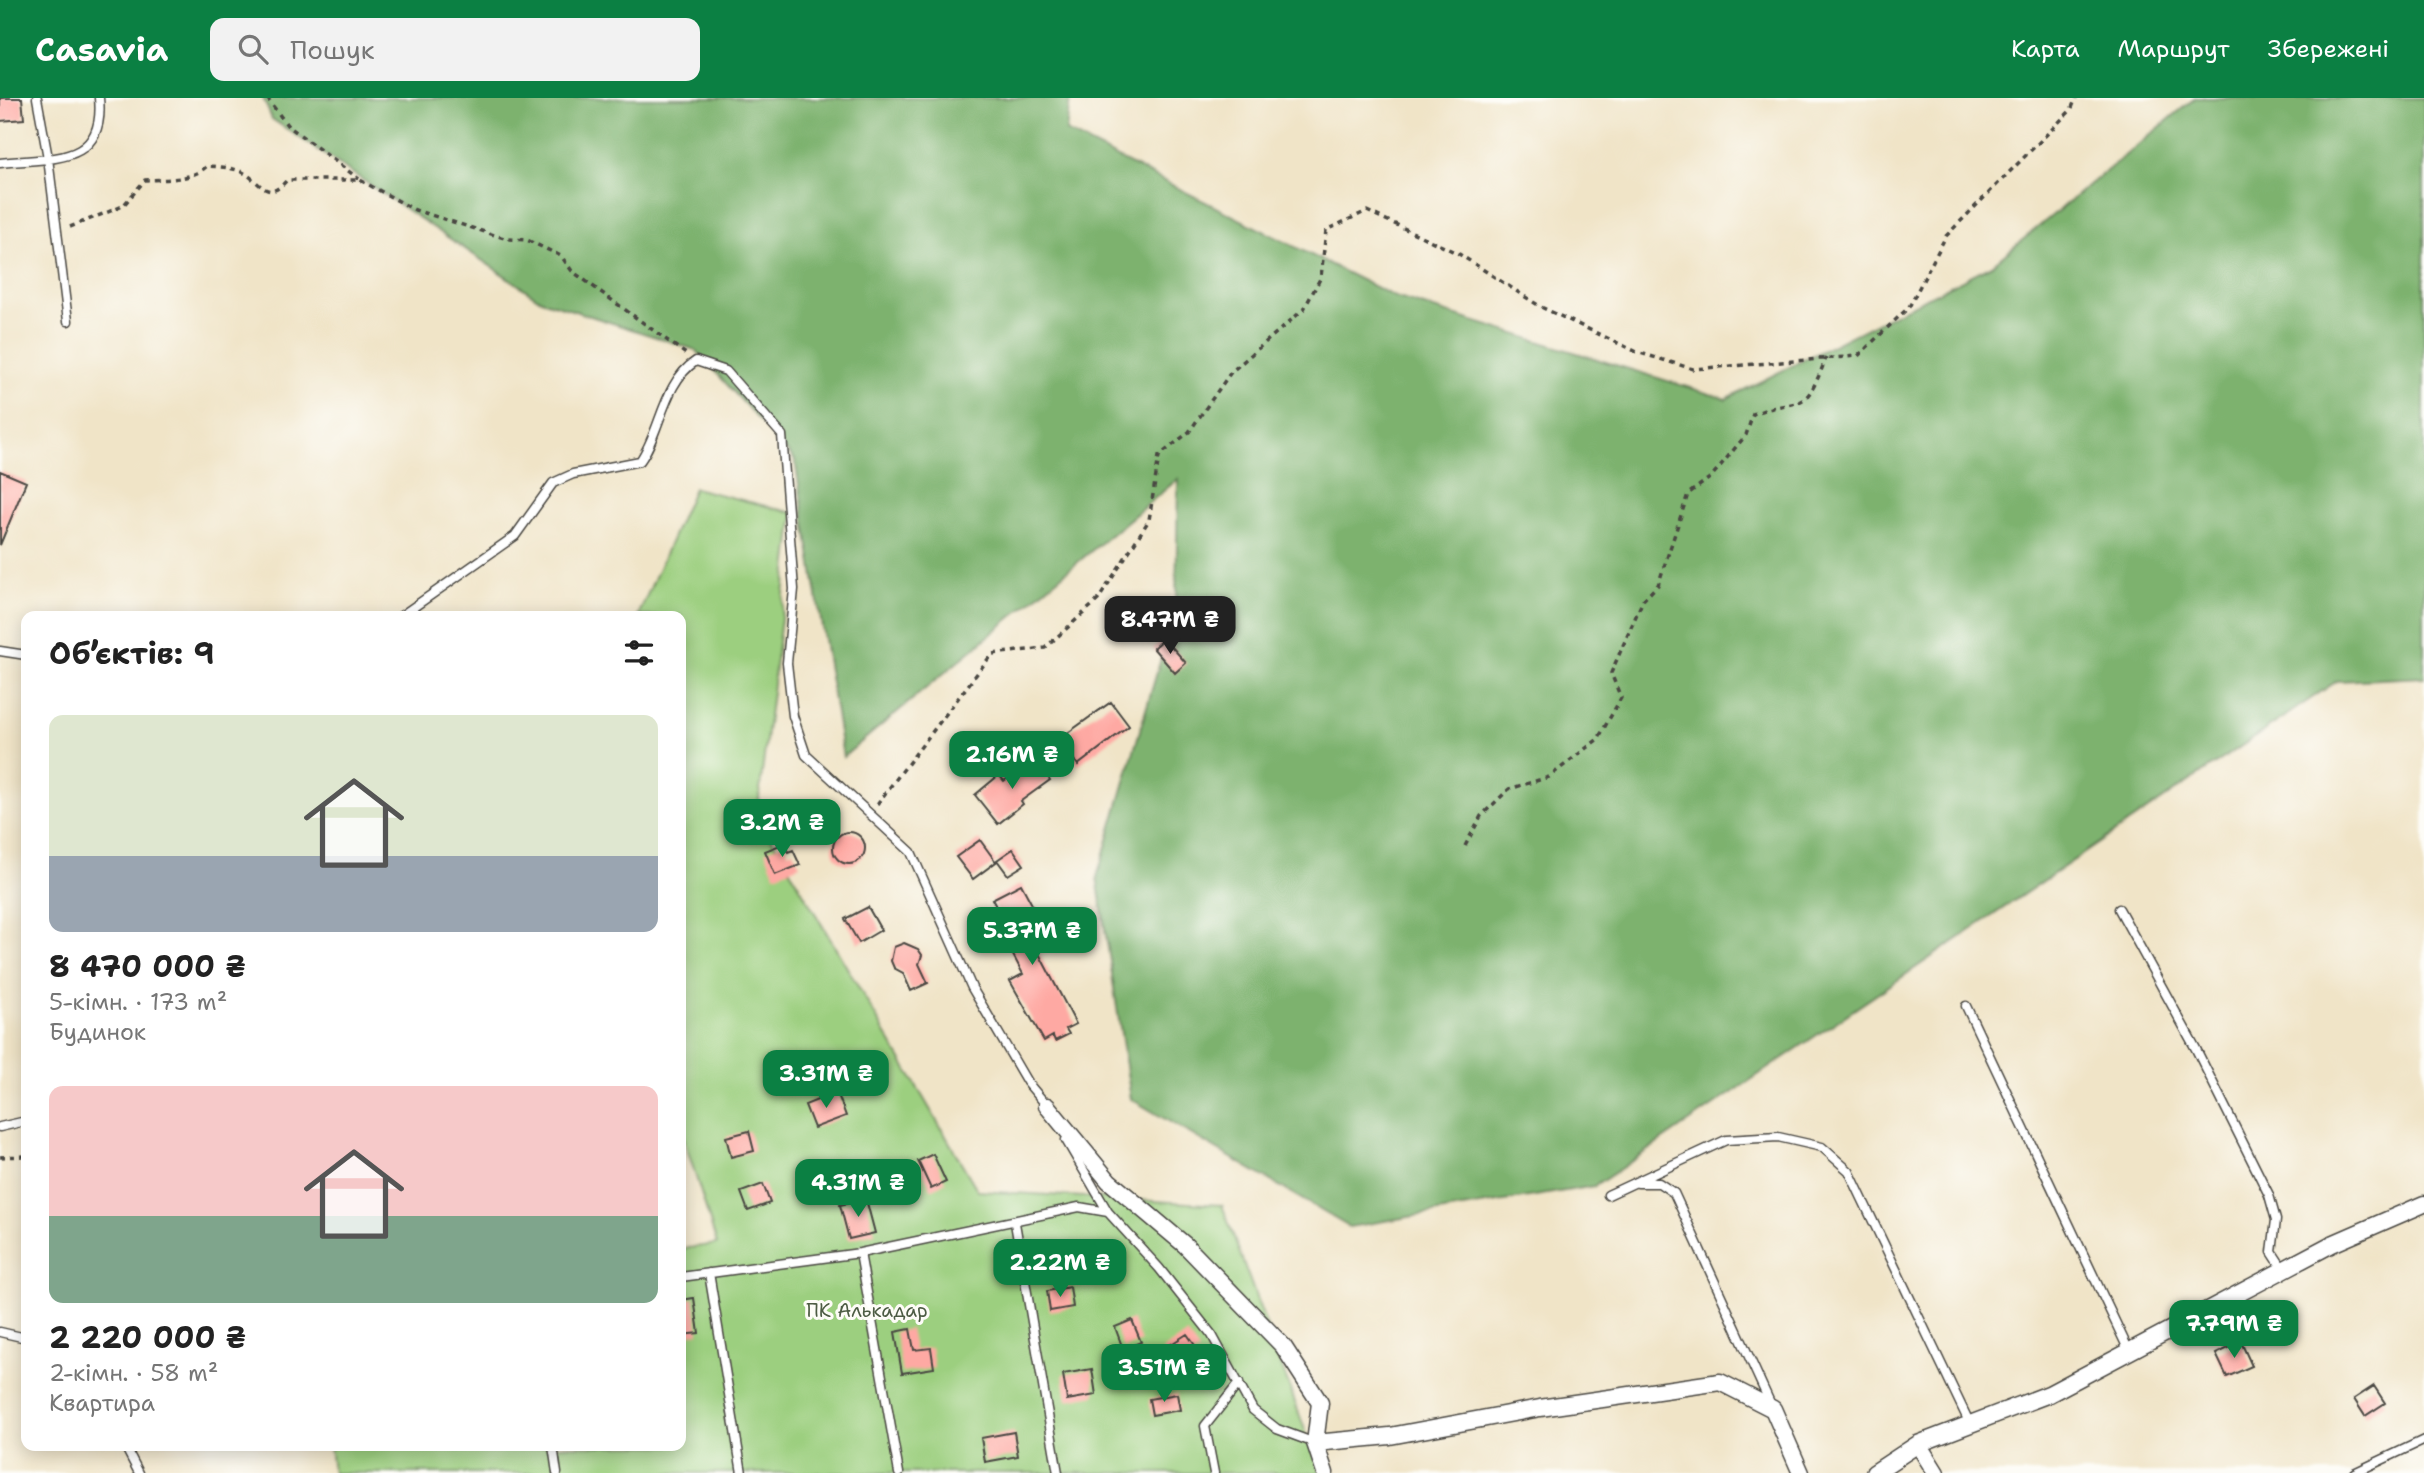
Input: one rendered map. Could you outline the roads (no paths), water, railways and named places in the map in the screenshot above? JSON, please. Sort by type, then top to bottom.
[{"type":"street","points":[[1047,1106],[1109,1181],[1185,1245],[1283,1346],[1320,1403],[1315,1443],[1325,1473]]},
{"type":"street","points":[[1874,1473],[1918,1444],[2049,1394],[2332,1244],[2424,1204]]},
{"type":"street","points":[[1315,1443],[1390,1436],[1540,1408],[1720,1382],[1773,1409],[1801,1473]]},
{"type":"street","points":[[1918,1444],[1936,1473]]},
{"type":"lane","points":[[37,98],[48,158],[68,321]]},
{"type":"lane","points":[[0,163],[78,155],[90,145],[96,133],[99,98]]},
{"type":"lane","points":[[408,611],[515,536],[553,483],[573,474],[640,461],[649,448],[660,416],[684,369],[696,361],[726,371],[782,435],[794,589],[787,663],[793,716],[806,755],[911,852],[972,988],[1027,1082],[1047,1106],[1108,1212],[1159,1268],[1212,1335],[1253,1410],[1277,1429],[1315,1443]]},
{"type":"lane","points":[[0,652],[21,654]]},
{"type":"lane","points":[[2119,909],[2219,1093],[2269,1195],[2276,1220],[2272,1252],[2283,1269]]},
{"type":"lane","points":[[1966,1006],[2129,1352]]},
{"type":"lane","points":[[0,1127],[21,1122]]},
{"type":"lane","points":[[1608,1195],[1726,1140],[1778,1137],[1822,1147],[1849,1171],[1970,1424]]},
{"type":"lane","points":[[1633,1183],[1659,1183],[1674,1193],[1773,1409]]},
{"type":"lane","points":[[686,1276],[860,1253],[1015,1223],[1079,1207],[1108,1212]]},
{"type":"lane","points":[[1015,1223],[1058,1473]]},
{"type":"lane","points":[[860,1253],[899,1473]]},
{"type":"lane","points":[[709,1273],[742,1473]]},
{"type":"lane","points":[[0,1332],[21,1337]]},
{"type":"lane","points":[[1214,1473],[1205,1426],[1239,1383]]},
{"type":"lane","points":[[2354,1473],[2424,1440]]},
{"type":"lane","points":[[128,1451],[139,1473]]},
{"type":"lane","points":[[554,1451],[556,1473]]},
{"type":"park label","name":"ПК Алькадар","points":[[867,1310]]}]
